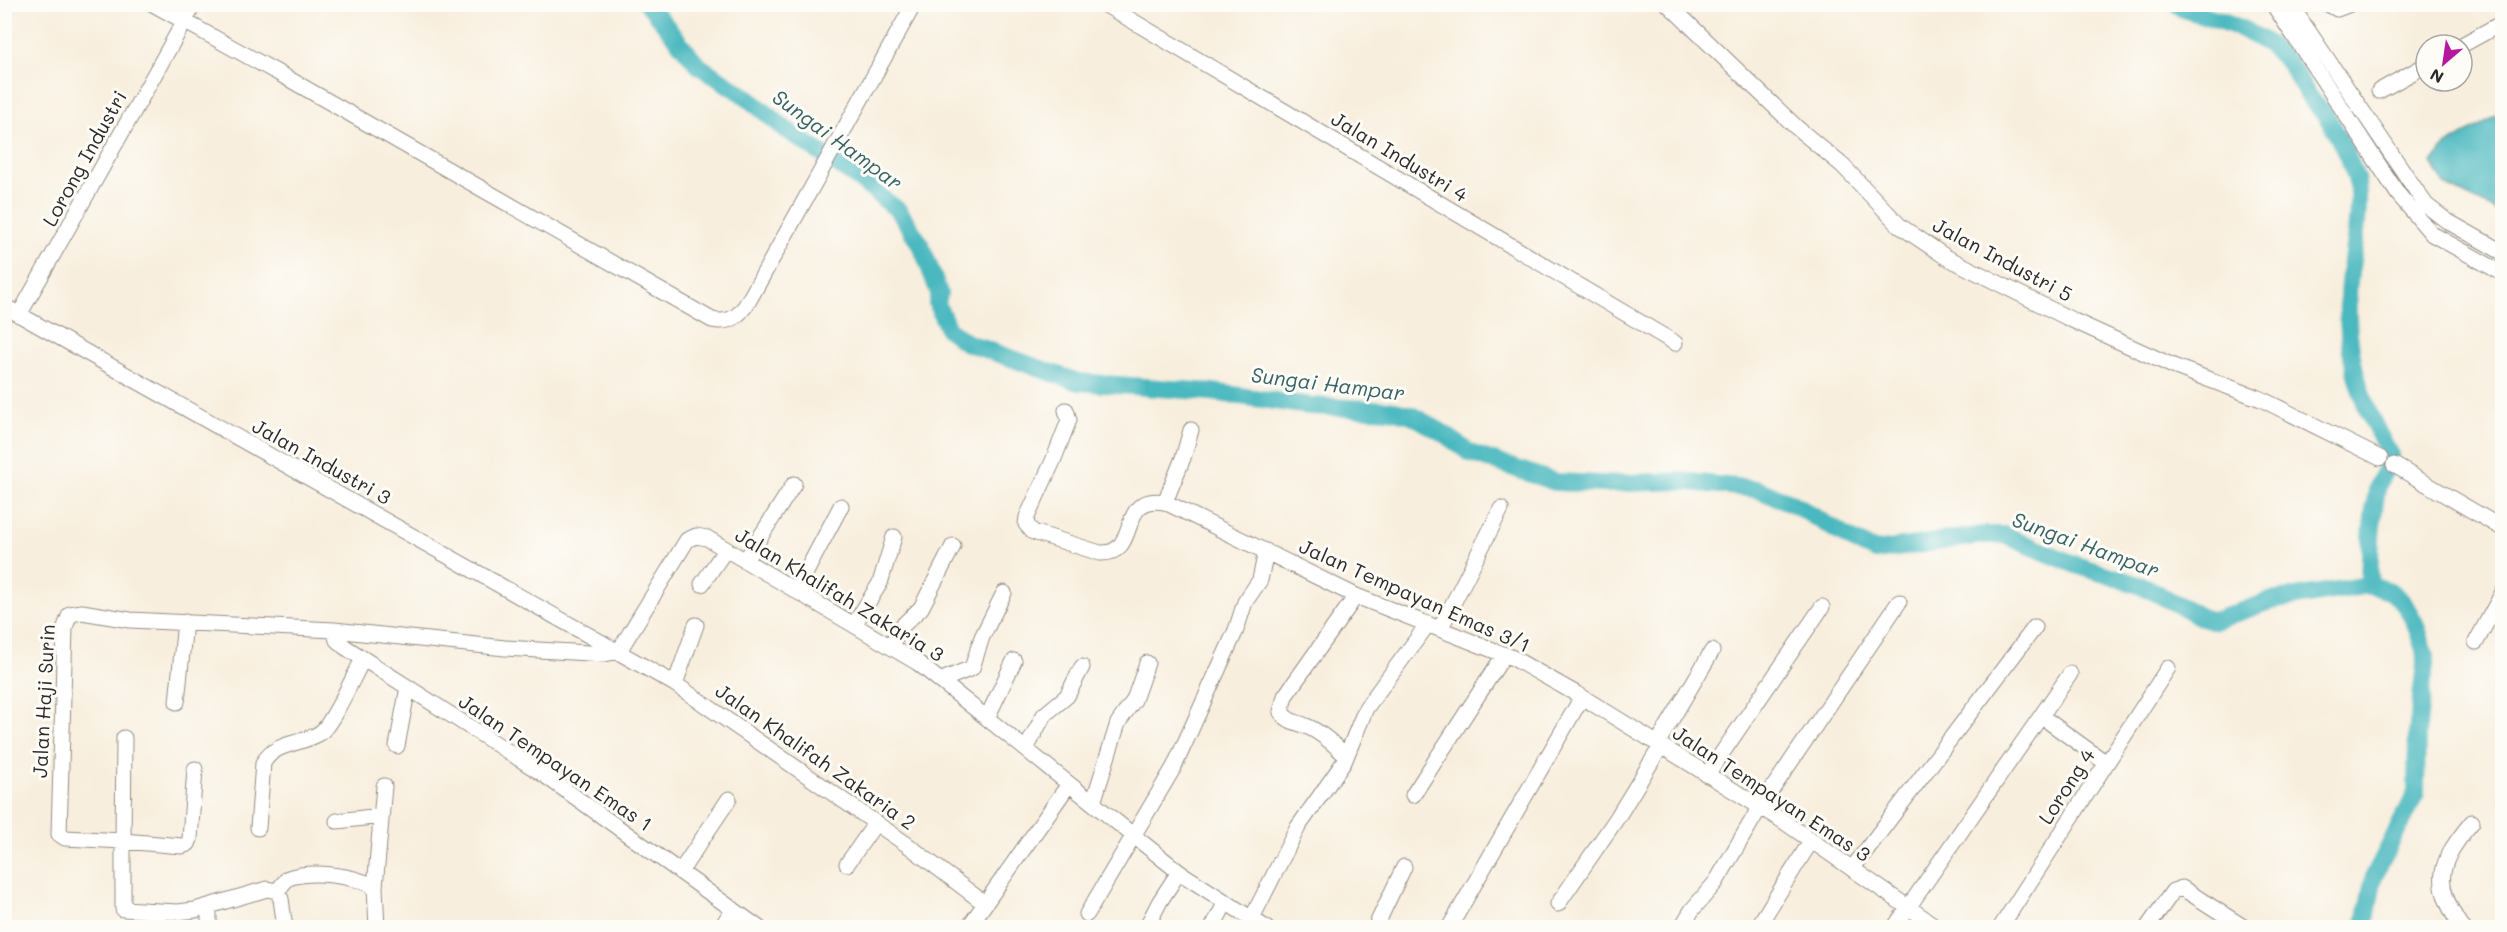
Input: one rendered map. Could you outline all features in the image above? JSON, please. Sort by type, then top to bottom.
[{"type":"street","points":[[153,4],[712,320],[722,322],[741,313],[914,4]]},
{"type":"street","name":"Lorong Industri","points":[[19,315],[194,4]]},
{"type":"street","name":"Jalan Industri 4","points":[[1104,4],[1675,343]]},
{"type":"street","name":"Jalan Industri 5","points":[[1668,4],[1796,127],[1843,166],[1900,225],[1946,257],[2072,320],[2173,366],[2261,399],[2340,436],[2380,458]]},
{"type":"street","points":[[2273,4],[2398,194],[2416,217],[2432,234],[2502,273]]},
{"type":"street","points":[[2290,4],[2426,205],[2447,221],[2502,252]]},
{"type":"street","points":[[2328,4],[2337,9],[2350,4]]},
{"type":"street","points":[[2474,38],[2502,23]]},
{"type":"street","points":[[2379,91],[2414,72]]},
{"type":"street","name":"Jalan Industri 3","points":[[4,306],[619,651]]},
{"type":"street","points":[[1066,410],[1069,420],[1026,524],[1029,529],[1100,553],[1116,551],[1140,505],[1147,501],[1164,502],[1184,458],[1191,430]]},
{"type":"street","points":[[2394,465],[2502,528]]},
{"type":"street","points":[[745,561],[794,484]]},
{"type":"street","name":"Jalan Tempayan Emas 3/1","points":[[1164,502],[1356,596],[1504,655],[1582,697]]},
{"type":"street","points":[[796,591],[841,506]]},
{"type":"street","points":[[1252,918],[1299,827],[1346,756],[1366,708],[1434,626],[1501,509]]},
{"type":"street","name":"Jalan Khalifah Zakaria 3","points":[[619,651],[687,540],[702,536],[891,645],[942,680],[1179,872],[1266,927]]},
{"type":"street","points":[[854,625],[880,583],[894,537]]},
{"type":"street","points":[[891,645],[902,626],[921,608],[953,546]]},
{"type":"street","points":[[702,584],[726,549]]},
{"type":"street","points":[[1087,914],[1174,767],[1236,630],[1245,602],[1260,580],[1266,551]]},
{"type":"street","points":[[942,680],[972,668],[982,637],[1004,593]]},
{"type":"street","points":[[2476,642],[2502,594]]},
{"type":"street","points":[[1346,756],[1336,745],[1308,727],[1294,724],[1281,712],[1285,696],[1356,596]]},
{"type":"street","points":[[1681,927],[1716,882],[1760,807],[1899,602]]},
{"type":"street","points":[[1707,775],[1822,607]]},
{"type":"street","name":"Jalan Haji Surin","points":[[123,841],[65,838],[59,834],[66,620],[70,614],[76,612],[130,620],[334,630],[505,648],[605,654],[619,651]]},
{"type":"street","points":[[177,702],[185,622]]},
{"type":"street","points":[[675,684],[696,625]]},
{"type":"street","points":[[1852,869],[2035,627]]},
{"type":"street","name":"Jalan Tempayan Emas 1","points":[[334,630],[338,642],[540,772],[759,927]]},
{"type":"street","name":"Jalan Khalifah Zakaria 2","points":[[619,651],[675,684],[909,846],[984,903]]},
{"type":"street","points":[[1558,904],[1617,818],[1712,651]]},
{"type":"street","points":[[1413,795],[1504,655]]},
{"type":"street","points":[[258,828],[263,763],[268,754],[282,746],[320,733],[330,720],[363,659]]},
{"type":"street","points":[[987,718],[1014,661]]},
{"type":"street","points":[[1093,803],[1118,723],[1131,706],[1147,663]]},
{"type":"street","points":[[1026,749],[1044,715],[1067,696],[1082,667]]},
{"type":"street","name":"Lorong 4","points":[[2000,927],[2168,668]]},
{"type":"street","points":[[1894,927],[2070,674]]},
{"type":"street","points":[[397,746],[408,687]]},
{"type":"street","points":[[1449,927],[1582,697]]},
{"type":"street","name":"Jalan Tempayan Emas 3","points":[[1582,697],[1760,807],[1938,927]]},
{"type":"street","points":[[2041,716],[2106,763]]},
{"type":"street","points":[[124,738],[123,909],[178,912],[209,907],[267,889],[276,891],[281,899],[285,927]]},
{"type":"street","points":[[123,841],[182,846],[188,844],[195,769]]},
{"type":"street","points":[[968,927],[1068,784]]},
{"type":"street","points":[[377,927],[375,887],[384,786]]},
{"type":"street","points":[[680,872],[729,800]]},
{"type":"street","points":[[337,821],[381,816]]},
{"type":"street","points":[[2462,927],[2445,896],[2442,874],[2451,847],[2472,822]]},
{"type":"street","points":[[847,864],[875,824]]},
{"type":"street","points":[[1757,927],[1811,841]]},
{"type":"street","points":[[1375,927],[1404,867]]},
{"type":"street","points":[[1146,927],[1179,872]]},
{"type":"street","points":[[276,891],[288,878],[315,875],[354,878],[375,887]]},
{"type":"street","points":[[2147,927],[2173,891],[2182,888],[2245,927]]},
{"type":"street","points":[[1212,927],[1226,902]]},
{"type":"street","points":[[209,907],[209,927]]},
{"type":"street","points":[[721,927],[733,909]]},
{"type":"street","points":[[154,927],[156,912]]},
{"type":"water","points":[[2502,112],[2502,213],[2444,185],[2432,163],[2445,146]]},
{"type":"waterway","name":"Sungai Hampar","points":[[648,4],[699,66],[744,95],[784,128],[856,177],[899,211],[921,245],[939,293],[937,304],[948,329],[965,342],[1078,382],[1212,392],[1310,406],[1390,410],[1412,415],[1443,433],[1470,453],[1555,482],[1602,484],[1680,481],[1756,489],[1792,503],[1854,541],[1876,551],[1982,535],[2004,535],[2076,565],[2145,587],[2201,617],[2214,621],[2270,601],[2369,585]]},
{"type":"waterway","points":[[2177,4],[2183,9],[2241,29],[2268,44],[2280,54],[2329,120],[2356,178],[2358,212],[2348,297],[2350,344],[2354,367],[2369,412],[2391,455],[2378,485],[2371,535],[2369,585],[2390,591],[2403,602],[2415,623],[2426,655],[2417,733],[2416,793],[2374,876],[2364,928]]}]
